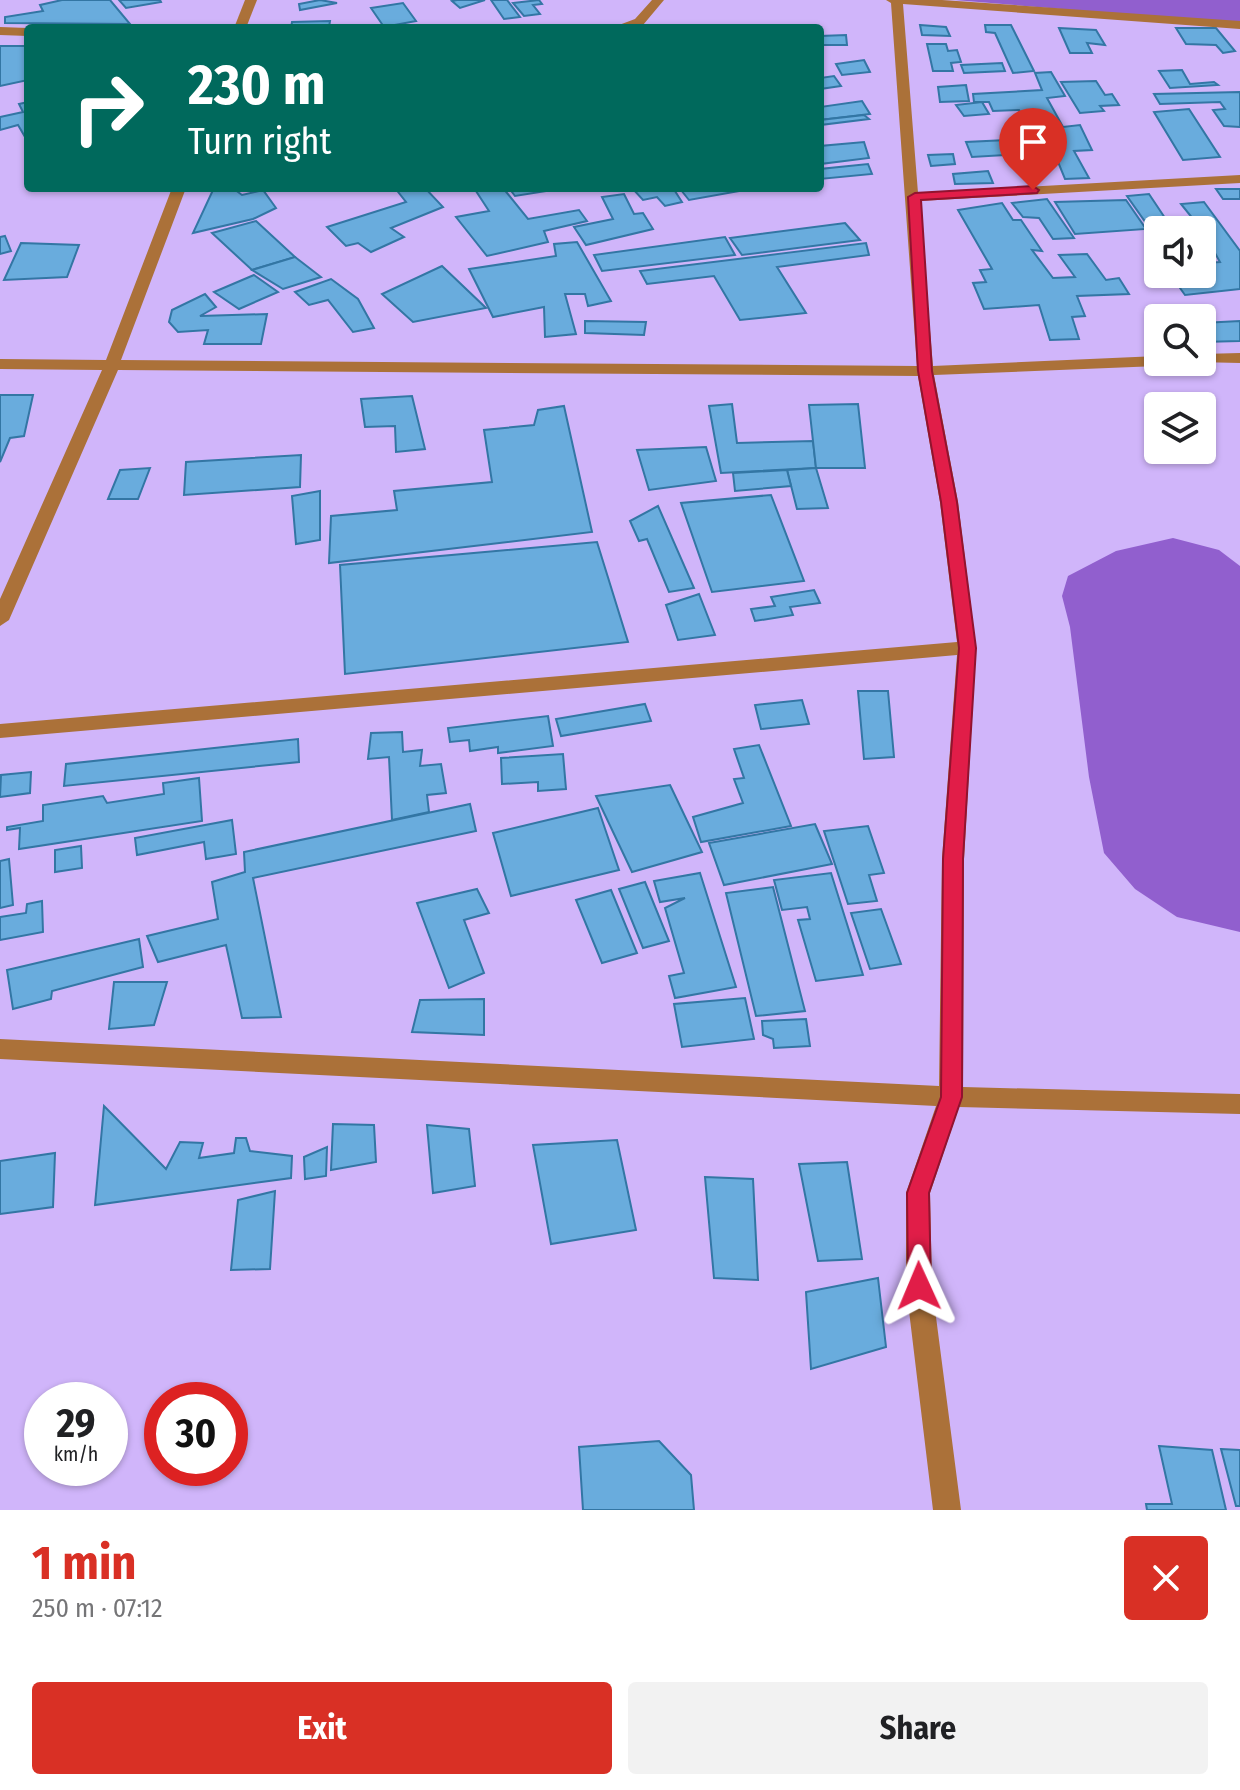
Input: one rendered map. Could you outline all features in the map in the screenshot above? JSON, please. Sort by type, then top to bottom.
[{"type":"street","points":[[242,24],[251,0]]},
{"type":"street","points":[[632,24],[639,22],[658,0]]},
{"type":"street","points":[[947,1510],[919,1286],[918,1193],[951,1097],[953,859],[967,648],[949,502],[925,371],[915,197],[895,0],[1240,25]]},
{"type":"street","points":[[0,31],[24,32]]},
{"type":"street","points":[[915,197],[1240,179]]},
{"type":"street","points":[[0,619],[111,367],[177,192]]},
{"type":"street","points":[[1216,359],[1240,358]]},
{"type":"street","points":[[0,364],[925,371],[1144,362]]},
{"type":"street","points":[[0,731],[967,648]]},
{"type":"street","points":[[0,1049],[951,1097],[1240,1104]]},
{"type":"shaded area","points":[[955,0],[1240,0],[1240,24]]},
{"type":"shaded area","points":[[1173,538],[1219,550],[1240,566],[1240,932],[1177,917],[1135,889],[1104,853],[1089,777],[1070,627],[1062,596],[1068,576],[1116,551]]},
{"type":"building","points":[[62,0],[110,0],[130,24],[5,23],[5,17],[43,11],[40,5]]},
{"type":"building","points":[[119,0],[160,0],[161,2],[126,8]]},
{"type":"building","points":[[320,0],[337,3],[300,10],[299,4]]},
{"type":"building","points":[[457,0],[485,0],[460,8],[452,1]]},
{"type":"building","points":[[491,0],[507,0],[520,17],[504,19]]},
{"type":"building","points":[[539,0],[542,4],[533,5],[540,14],[524,16],[513,3]]},
{"type":"building","points":[[403,3],[416,21],[382,24],[371,8]]},
{"type":"building","points":[[330,21],[330,24],[292,22]]},
{"type":"building","points":[[920,25],[946,27],[950,36],[922,35]]},
{"type":"building","points":[[985,25],[1011,25],[1034,71],[1013,73],[995,33],[986,32]]},
{"type":"building","points":[[1059,28],[1096,30],[1105,45],[1087,43],[1092,53],[1070,53]]},
{"type":"building","points":[[1176,28],[1216,28],[1235,51],[1223,53],[1216,45],[1186,44]]},
{"type":"building","points":[[846,35],[847,45],[824,45],[824,36]]},
{"type":"building","points":[[927,44],[946,44],[948,51],[957,50],[961,62],[951,63],[953,71],[933,71]]},
{"type":"building","points":[[0,46],[24,46],[24,81],[0,86]]},
{"type":"building","points":[[864,60],[870,72],[842,75],[836,64]]},
{"type":"building","points":[[1002,63],[1005,71],[964,73],[961,65]]},
{"type":"building","points":[[1182,70],[1190,84],[1214,82],[1218,85],[1170,88],[1159,71]]},
{"type":"building","points":[[1051,72],[1065,96],[1047,98],[1063,127],[1080,125],[1092,150],[1074,151],[1089,178],[1065,179],[1054,152],[972,157],[966,142],[1031,139],[1019,110],[993,111],[989,102],[974,102],[973,94],[1042,90],[1035,73]]},
{"type":"building","points":[[834,76],[841,86],[824,88],[824,77]]},
{"type":"building","points":[[1096,81],[1105,95],[1112,94],[1119,105],[1100,106],[1104,111],[1080,113],[1061,82]]},
{"type":"building","points":[[966,85],[969,101],[940,102],[938,87]]},
{"type":"building","points":[[1240,92],[1240,127],[1224,126],[1213,110],[1225,109],[1220,102],[1160,104],[1154,94]]},
{"type":"building","points":[[862,101],[870,114],[824,120],[824,106]]},
{"type":"building","points":[[982,102],[989,114],[964,116],[956,105]]},
{"type":"building","points":[[24,103],[24,135],[18,125],[0,130],[0,117],[23,112],[19,104]]},
{"type":"building","points":[[1189,109],[1220,157],[1183,160],[1154,112]]},
{"type":"building","points":[[864,115],[869,119],[824,125],[824,120]]},
{"type":"building","points":[[864,142],[869,158],[824,164],[824,146]]},
{"type":"building","points":[[953,154],[955,164],[931,166],[928,155]]},
{"type":"building","points":[[868,164],[872,174],[824,179],[824,169]]},
{"type":"building","points":[[988,171],[993,183],[955,184],[953,174]]},
{"type":"building","points":[[1216,189],[1240,189],[1240,199],[1223,199]]},
{"type":"building","points":[[212,192],[238,192],[242,195],[264,192],[276,208],[253,219],[193,233]]},
{"type":"building","points":[[398,192],[429,192],[443,207],[391,228],[404,237],[371,252],[358,243],[346,246],[327,227],[406,202]]},
{"type":"building","points":[[477,192],[506,192],[528,219],[579,210],[587,221],[544,231],[548,242],[487,256],[456,217],[489,211]]},
{"type":"building","points":[[512,192],[540,192],[515,196]]},
{"type":"building","points":[[636,192],[676,192],[682,202],[665,206],[657,197],[643,200]]},
{"type":"building","points":[[683,192],[734,192],[689,200]]},
{"type":"building","points":[[624,194],[634,214],[643,213],[653,229],[586,245],[574,227],[613,219],[602,197]]},
{"type":"building","points":[[1149,194],[1164,216],[1144,216],[1144,220],[1127,196]]},
{"type":"building","points":[[1047,199],[1074,238],[1053,239],[1039,218],[1023,217],[1012,203]]},
{"type":"building","points":[[1126,200],[1144,229],[1075,234],[1055,202]]},
{"type":"building","points":[[1204,202],[1214,216],[1191,216],[1181,204]]},
{"type":"building","points":[[1002,203],[1013,220],[1021,220],[1042,251],[1032,250],[1053,278],[1075,277],[1059,255],[1087,254],[1106,280],[1119,278],[1129,294],[1077,296],[1085,316],[1072,317],[1079,339],[1050,340],[1039,305],[984,309],[973,283],[986,282],[980,270],[992,269],[958,210]]},
{"type":"building","points":[[1216,218],[1240,251],[1240,289],[1185,295],[1180,288],[1216,288],[1216,262],[1220,262],[1216,255]]},
{"type":"building","points":[[256,221],[295,257],[252,270],[212,233]]},
{"type":"building","points":[[845,223],[860,240],[742,255],[730,238]]},
{"type":"building","points":[[5,236],[11,251],[0,254],[0,237]]},
{"type":"building","points":[[725,237],[735,255],[602,271],[594,255]]},
{"type":"building","points":[[577,242],[611,301],[588,306],[585,294],[565,294],[576,334],[545,337],[544,307],[493,317],[469,269],[556,256],[554,244]]},
{"type":"building","points":[[21,243],[79,245],[67,277],[4,280]]},
{"type":"building","points":[[866,243],[869,255],[777,267],[806,313],[740,320],[714,276],[647,284],[640,271]]},
{"type":"building","points":[[295,257],[321,277],[283,289],[252,270]]},
{"type":"building","points":[[442,266],[486,308],[413,322],[382,294]]},
{"type":"building","points":[[254,275],[278,292],[239,309],[214,292]]},
{"type":"building","points":[[331,279],[358,299],[374,328],[353,332],[328,300],[309,305],[295,292]]},
{"type":"building","points":[[205,294],[216,307],[200,316],[267,314],[261,344],[204,344],[208,330],[178,332],[169,322],[172,310]]},
{"type":"building","points":[[585,321],[646,322],[644,335],[585,333]]},
{"type":"building","points":[[1240,321],[1240,341],[1216,342],[1216,322]]},
{"type":"building","points":[[0,395],[33,395],[24,436],[10,438],[0,462]]},
{"type":"building","points":[[412,396],[425,449],[396,452],[395,426],[365,427],[361,399]]},
{"type":"building","points":[[732,404],[737,443],[813,441],[816,468],[721,473],[709,406]]},
{"type":"building","points":[[858,404],[865,468],[816,468],[809,405]]},
{"type":"building","points":[[564,406],[592,532],[329,563],[331,516],[397,510],[394,491],[492,482],[484,430],[534,425],[538,410]]},
{"type":"building","points":[[706,447],[716,481],[649,490],[637,450]]},
{"type":"building","points":[[301,455],[300,487],[184,495],[186,462]]},
{"type":"building","points":[[150,468],[138,499],[108,499],[120,470]]},
{"type":"building","points":[[816,468],[828,508],[797,509],[787,470]]},
{"type":"building","points":[[787,470],[791,486],[735,491],[733,473]]},
{"type":"building","points":[[320,491],[320,540],[296,544],[292,496]]},
{"type":"building","points":[[771,495],[804,581],[712,592],[681,503]]},
{"type":"building","points":[[658,506],[694,588],[669,592],[647,539],[639,541],[630,521]]},
{"type":"building","points":[[597,542],[628,642],[345,674],[340,565]]},
{"type":"building","points":[[814,590],[820,603],[790,607],[793,615],[755,621],[751,609],[775,606],[771,597]]},
{"type":"building","points":[[699,594],[715,635],[678,640],[666,605]]},
{"type":"building","points":[[858,691],[888,691],[894,757],[864,759]]},
{"type":"building","points":[[802,700],[809,724],[761,729],[755,705]]},
{"type":"building","points":[[645,704],[651,721],[561,736],[556,719]]},
{"type":"building","points":[[548,716],[553,746],[498,753],[498,747],[470,751],[469,740],[450,742],[448,728]]},
{"type":"building","points":[[402,732],[403,752],[422,750],[420,766],[441,764],[446,793],[427,795],[429,812],[392,820],[389,757],[368,759],[371,733]]},
{"type":"building","points":[[298,739],[299,762],[64,786],[66,764]]},
{"type":"building","points":[[759,745],[791,826],[701,842],[693,817],[743,803],[734,779],[744,778],[734,749]]},
{"type":"building","points":[[563,754],[566,789],[538,791],[538,782],[502,784],[501,758]]},
{"type":"building","points":[[31,772],[30,793],[0,797],[1,775]]},
{"type":"building","points":[[199,778],[202,821],[19,849],[20,828],[7,830],[7,827],[43,821],[43,805],[103,796],[107,803],[164,794],[163,783]]},
{"type":"building","points":[[670,785],[702,852],[632,872],[596,796]]},
{"type":"building","points":[[470,804],[476,831],[253,878],[281,1017],[242,1018],[226,945],[158,962],[147,936],[218,919],[212,882],[245,872],[244,852]]},
{"type":"building","points":[[598,808],[619,870],[511,896],[493,833]]},
{"type":"building","points":[[232,820],[236,854],[206,859],[204,842],[137,855],[135,838]]},
{"type":"building","points":[[815,824],[832,864],[724,885],[709,843]]},
{"type":"building","points":[[868,826],[884,873],[869,875],[877,901],[848,904],[824,831]]},
{"type":"building","points":[[81,846],[82,868],[55,872],[55,850]]},
{"type":"building","points":[[9,859],[13,905],[0,908],[0,861]]},
{"type":"building","points":[[700,873],[736,987],[675,998],[669,976],[684,973],[665,908],[685,898],[660,902],[654,881]]},
{"type":"building","points":[[831,873],[863,975],[816,981],[798,920],[810,919],[807,907],[782,910],[774,880]]},
{"type":"building","points":[[645,882],[669,941],[643,948],[619,889]]},
{"type":"building","points":[[773,887],[805,1011],[756,1016],[726,893]]},
{"type":"building","points":[[477,889],[489,913],[464,920],[484,973],[449,988],[417,903]]},
{"type":"building","points":[[611,890],[637,953],[602,963],[576,900]]},
{"type":"building","points":[[42,901],[43,932],[0,940],[0,917],[26,913],[27,904]]},
{"type":"building","points":[[881,909],[901,964],[870,969],[851,913]]},
{"type":"building","points":[[139,939],[143,967],[52,991],[51,999],[13,1009],[7,970]]},
{"type":"building","points":[[114,982],[167,982],[154,1025],[109,1029]]},
{"type":"building","points":[[745,998],[754,1039],[682,1047],[674,1004]]},
{"type":"building","points":[[484,999],[484,1035],[412,1032],[420,1000]]},
{"type":"building","points":[[806,1019],[810,1046],[774,1048],[773,1039],[763,1035],[762,1021]]},
{"type":"building","points":[[104,1106],[166,1169],[180,1142],[203,1143],[199,1158],[234,1153],[236,1138],[246,1138],[250,1151],[292,1156],[291,1178],[95,1205]]},
{"type":"building","points":[[333,1124],[374,1125],[376,1162],[331,1170]]},
{"type":"building","points":[[427,1125],[469,1129],[475,1186],[433,1193]]},
{"type":"building","points":[[617,1140],[636,1230],[551,1244],[533,1145]]},
{"type":"building","points":[[327,1147],[326,1176],[305,1179],[304,1157]]},
{"type":"building","points":[[55,1153],[53,1207],[0,1214],[0,1161]]},
{"type":"building","points":[[847,1162],[862,1259],[818,1261],[799,1164]]},
{"type":"building","points":[[705,1177],[753,1179],[758,1280],[714,1278]]},
{"type":"building","points":[[275,1191],[270,1269],[231,1270],[238,1200]]},
{"type":"building","points":[[878,1278],[886,1347],[811,1369],[806,1292]]},
{"type":"building","points":[[659,1441],[691,1475],[694,1510],[583,1510],[579,1447]]},
{"type":"building","points":[[1159,1446],[1212,1450],[1226,1510],[1147,1510],[1146,1504],[1172,1504]]},
{"type":"building","points":[[1221,1449],[1240,1450],[1240,1506],[1236,1506]]},
{"type":"route","points":[[919,1286],[918,1193],[951,1097],[953,859],[967,648],[949,502],[925,371],[915,197],[1033,190]]}]
